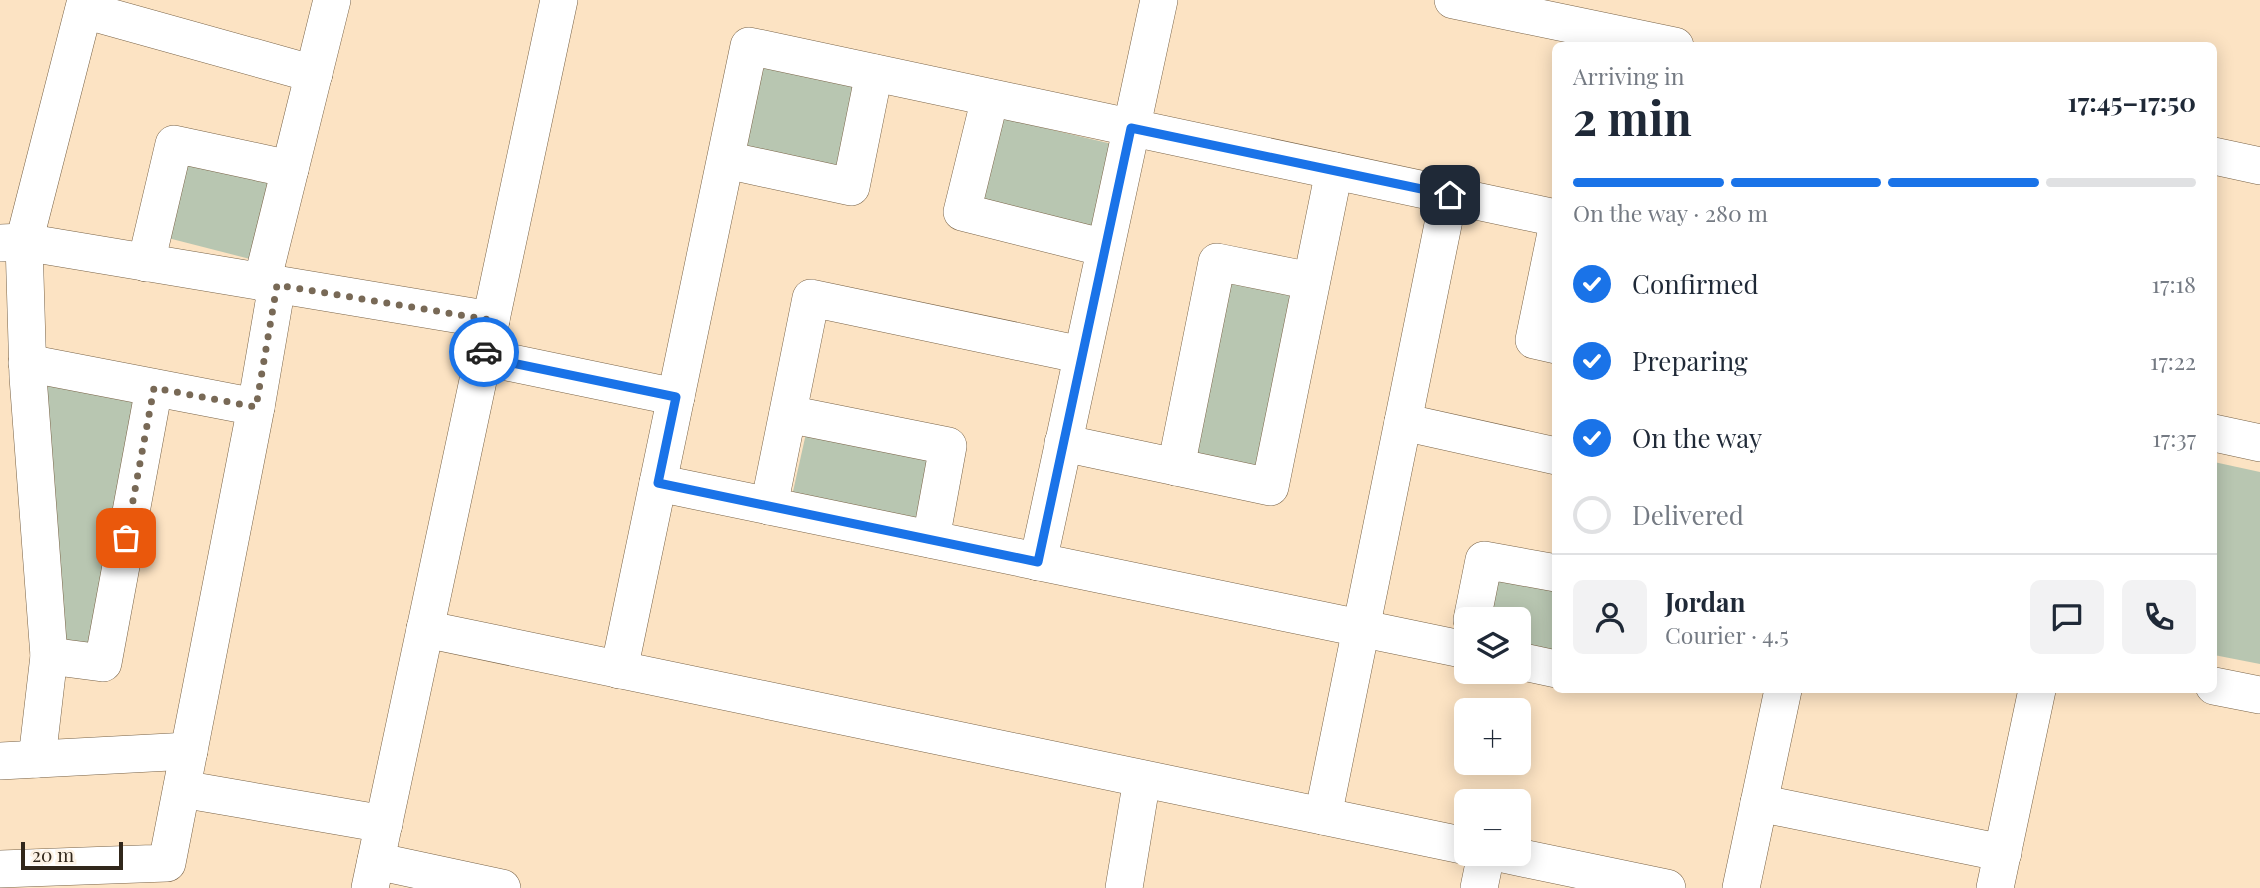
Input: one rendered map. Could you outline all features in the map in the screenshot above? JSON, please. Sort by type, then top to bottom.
[{"type":"street","points":[[0,869],[106,876],[167,863],[256,407],[270,283],[290,169],[332,0]]},
{"type":"street","points":[[502,888],[373,875],[559,0]]},
{"type":"street","points":[[1038,562],[1158,0]]},
{"type":"street","points":[[1453,0],[1542,9],[1661,42]]},
{"type":"street","points":[[37,759],[49,656],[18,373],[12,243],[85,5],[314,74]]},
{"type":"street","points":[[619,670],[749,46],[1552,217]]},
{"type":"street","points":[[726,160],[851,187],[874,73]]},
{"type":"street","points":[[990,97],[962,212],[1105,247]]},
{"type":"street","points":[[146,262],[174,144],[290,169]]},
{"type":"street","points":[[2217,157],[2260,166]]},
{"type":"street","points":[[1063,443],[1270,487],[1334,171]]},
{"type":"street","points":[[1323,816],[1450,195]]},
{"type":"street","points":[[12,243],[146,262],[491,320]]},
{"type":"street","points":[[1552,252],[1534,340],[1552,344]]},
{"type":"street","points":[[1177,467],[1217,262],[1311,281]]},
{"type":"street","points":[[769,506],[811,298],[1082,355]]},
{"type":"street","points":[[483,357],[676,397]]},
{"type":"street","points":[[18,373],[154,388],[256,407]]},
{"type":"street","points":[[49,656],[103,663],[154,388]]},
{"type":"street","points":[[788,414],[948,446],[931,539]]},
{"type":"street","points":[[1403,422],[1552,455]]},
{"type":"street","points":[[2217,434],[2260,443]]},
{"type":"street","points":[[658,483],[1454,647]]},
{"type":"street","points":[[1475,607],[1485,560],[1552,572]]},
{"type":"street","points":[[425,629],[1454,843]]},
{"type":"street","points":[[1531,663],[1552,667]]},
{"type":"street","points":[[2217,687],[2260,695]]},
{"type":"street","points":[[1741,888],[1782,693]]},
{"type":"street","points":[[1995,888],[2036,693]]},
{"type":"street","points":[[0,761],[189,751]]},
{"type":"street","points":[[1124,888],[1142,779]]},
{"type":"street","points":[[182,789],[384,824]]},
{"type":"street","points":[[1759,803],[2003,853]]},
{"type":"street","points":[[1531,860],[1667,888]]},
{"type":"street","points":[[1479,888],[1484,866]]},
{"type":"green space","points":[[761,67],[856,87],[838,174],[744,154]]},
{"type":"green space","points":[[998,117],[1112,144],[1091,232],[977,205]]},
{"type":"green space","points":[[187,159],[269,180],[250,259],[168,238]]},
{"type":"green space","points":[[1229,275],[1297,288],[1262,467],[1194,454]]},
{"type":"green space","points":[[39,382],[135,402],[89,646],[48,639]]},
{"type":"green space","points":[[807,429],[930,456],[915,523],[792,496]]},
{"type":"green space","points":[[2217,463],[2260,472],[2260,664],[2217,656]]},
{"type":"green space","points":[[1491,570],[1552,584],[1552,651],[1531,647],[1531,607],[1483,607]]},
{"type":"way so far","points":[[126,538],[154,388],[256,407],[277,285],[491,320],[484,352]]},
{"type":"route","points":[[484,352],[483,357],[676,397],[658,483],[1038,562],[1131,128],[1450,195]]}]
